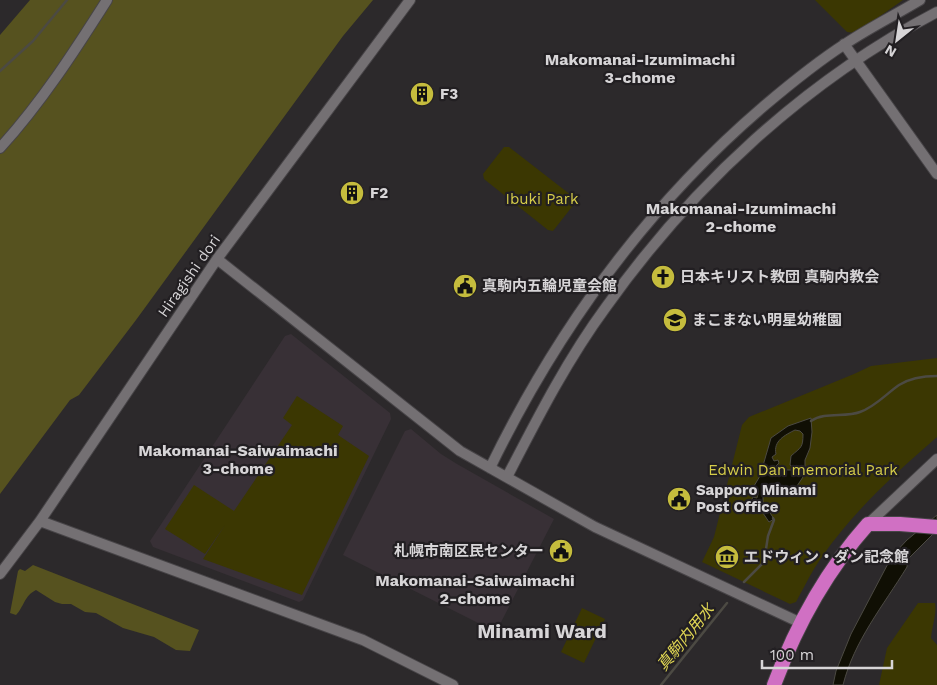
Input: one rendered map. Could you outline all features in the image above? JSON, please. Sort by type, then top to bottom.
[{"type":"highway","points":[[774,685],[801,623],[827,578],[852,542],[868,524],[937,527]]},
{"type":"street","points":[[0,148],[22,124],[65,66],[107,0]]},
{"type":"street","name":"Hiragishi dori","points":[[0,574],[40,521],[217,259],[410,0]]},
{"type":"street","points":[[490,468],[533,385],[578,312],[617,259],[685,180],[753,116],[799,77],[844,44],[920,0]]},
{"type":"street","points":[[507,477],[550,394],[586,337],[606,307],[665,231],[715,177],[794,106],[856,59],[937,12]]},
{"type":"street","points":[[844,44],[937,174]]},
{"type":"street","points":[[217,259],[450,444],[596,527],[801,623]]},
{"type":"street","points":[[868,524],[937,459]]},
{"type":"street","points":[[40,521],[364,640],[453,685]]},
{"type":"shaded area","points":[[30,0],[373,0],[343,36],[136,320],[79,395],[70,400],[0,494],[0,35]]},
{"type":"shaded area","points":[[291,334],[390,413],[391,419],[303,600],[299,602],[153,547],[150,541],[285,336]]},
{"type":"shaded area","points":[[811,418],[812,432],[810,448],[805,460],[805,474],[793,492],[787,494],[772,490],[763,495],[763,502],[774,519],[769,522],[751,501],[753,497],[757,498],[758,494],[754,486],[760,476],[771,438],[788,426]],"holes":[[[795,430],[803,434],[802,445],[791,456],[790,465],[793,467],[792,470],[784,472],[776,466],[779,463],[778,460],[774,461],[772,457],[776,454],[776,445],[787,434]]]},
{"type":"shaded area","points":[[411,429],[441,454],[554,519],[496,632],[343,555],[405,431]]},
{"type":"shaded area","points":[[937,515],[937,530],[908,559],[907,567],[854,653],[843,685],[833,685],[836,671],[851,634],[892,556],[907,540]]},
{"type":"shaded area","points":[[33,565],[199,630],[190,651],[176,650],[154,637],[123,628],[96,613],[85,612],[71,604],[55,602],[36,590],[29,595],[16,615],[10,613],[18,571],[20,569],[25,571]]},
{"type":"green space","points":[[815,0],[903,0],[856,33],[847,32]]},
{"type":"green space","name":"Ibuki Park","points":[[504,147],[509,147],[576,199],[575,203],[553,231],[548,230],[484,179],[483,174]]},
{"type":"green space","name":"Edwin Dan memorial Park","points":[[937,358],[937,437],[887,482],[840,532],[814,569],[796,602],[790,604],[702,562],[714,537],[742,425],[749,417],[871,366]]},
{"type":"green space","points":[[297,396],[343,426],[338,435],[369,456],[302,595],[203,559],[225,525],[205,554],[165,529],[194,485],[234,511],[292,425],[283,418]]},
{"type":"green space","points":[[918,603],[935,603],[931,638],[937,645],[937,685],[879,685],[887,648]]},
{"type":"green space","points":[[582,608],[605,619],[584,663],[561,652]]},
{"type":"waterway","points":[[0,71],[33,41],[67,0]]},
{"type":"waterway","name":"真駒内用水","points":[[811,421],[822,416],[848,415],[860,412],[876,404],[903,383],[917,378],[937,376]]},
{"type":"waterway","name":"真駒内用水","points":[[744,582],[764,562],[773,518]]},
{"type":"waterway","name":"真駒内用水","points":[[661,685],[727,603]]},
{"type":"place","name":"F3","points":[[422,94]]},
{"type":"place","name":"F2","points":[[352,193]]},
{"type":"place","name":"日本キリスト教団 真駒内教会","points":[[663,277]]},
{"type":"place","name":"真駒内五輪児童会館","points":[[465,286]]},
{"type":"place","name":"まこまない明星幼稚園","points":[[675,320]]},
{"type":"place","name":"Sapporo Minami Post Office","points":[[679,499]]},
{"type":"place","name":"札幌市南区民センター","points":[[561,551]]},
{"type":"place","name":"エドウィン・ダン記念館","points":[[727,557]]},
{"type":"district","name":"Makomanai-Izumimachi 3-chome","points":[[640,68]]},
{"type":"district","name":"Makomanai-Izumimachi 2-chome","points":[[741,217]]},
{"type":"district","name":"Makomanai-Saiwaimachi 3-chome","points":[[238,459]]},
{"type":"district","name":"Makomanai-Saiwaimachi 2-chome","points":[[475,589]]},
{"type":"district","name":"Minami Ward","points":[[542,631]]}]
